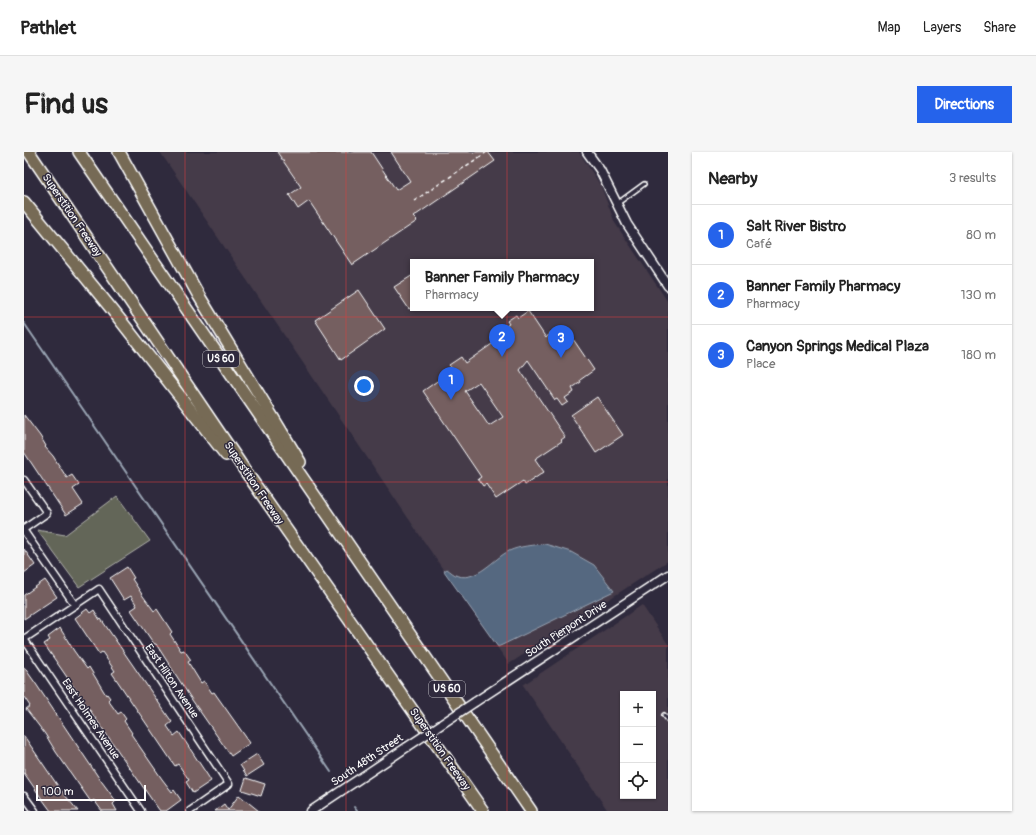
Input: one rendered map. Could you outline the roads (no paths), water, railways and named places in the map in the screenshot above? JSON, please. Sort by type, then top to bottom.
[{"type":"highway","name":"Superstition Freeway","points":[[29,152],[246,472],[483,811]]},
{"type":"highway","name":"US 60","points":[[79,152],[531,811]]},
{"type":"highway","points":[[119,152],[200,296],[363,567]]},
{"type":"highway","points":[[24,202],[114,312],[232,462],[246,472]]},
{"type":"street","points":[[587,152],[600,170],[627,224],[668,286]]},
{"type":"street","points":[[24,480],[46,513],[24,530],[75,605],[24,639]]},
{"type":"street","name":"South Pierpont Drive","points":[[475,702],[668,575]]},
{"type":"street","name":"East Hilton Avenue","points":[[75,605],[98,589],[230,784],[190,811]]},
{"type":"street","name":"East Holmes Avenue","points":[[24,639],[141,811]]},
{"type":"street","name":"South 48th Street","points":[[311,811],[475,702]]},
{"type":"street","points":[[24,796],[34,811]]},
{"type":"lane","points":[[616,204],[644,184]]},
{"type":"lane","points":[[664,715],[668,720]]},
{"type":"water","points":[[545,544],[571,552],[594,565],[614,591],[498,647],[444,571],[447,569],[458,576],[465,577],[479,572],[513,549]]},
{"type":"waterway","points":[[24,323],[331,772]]},
{"type":"waterway","points":[[354,807],[357,811]]},
{"type":"place","name":"Banner Family Pharmacy","points":[[502,357]]},
{"type":"place","name":"Canyon Springs Medical Plaza","points":[[561,358]]},
{"type":"place","name":"Salt River Bistro","points":[[451,400]]}]
